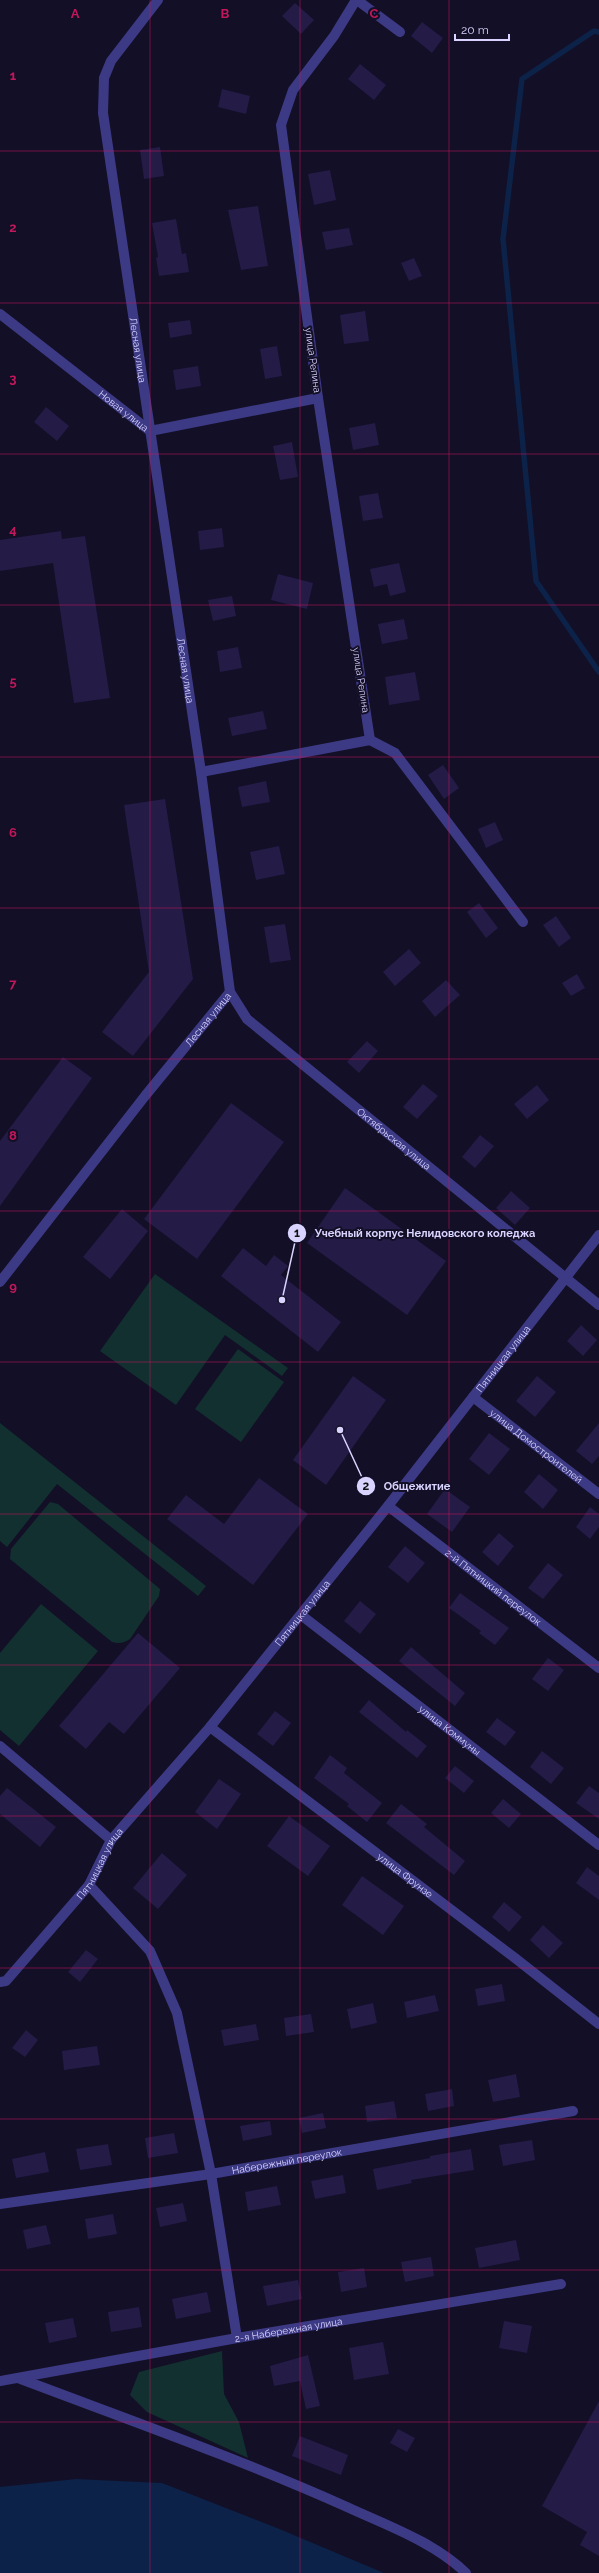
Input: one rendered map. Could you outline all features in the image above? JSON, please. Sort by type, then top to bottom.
[{"type":"street","name":"Лесная улица","points":[[0,1282],[145,1096],[230,992],[201,772],[103,106],[104,78],[110,61],[158,0]]},
{"type":"street","points":[[357,0],[400,32]]},
{"type":"street","name":"улица Репина","points":[[357,0],[334,36],[293,90],[281,125],[318,398],[370,740]]},
{"type":"street","name":"Новая улица","points":[[0,314],[150,431],[318,398]]},
{"type":"street","points":[[201,772],[370,740],[395,753],[523,922]]},
{"type":"street","name":"Октябрьская улица","points":[[230,992],[247,1019],[599,1305]]},
{"type":"street","name":"Пятницкая улица","points":[[0,1982],[6,1981],[89,1885],[111,1840],[210,1728],[388,1506],[599,1235]]},
{"type":"street","name":"улица Домостроителей","points":[[473,1397],[599,1494]]},
{"type":"street","name":"2-й Пятницкий переулок","points":[[388,1506],[599,1668]]},
{"type":"street","name":"улица Коммуны","points":[[301,1615],[599,1845]]},
{"type":"street","name":"улица Фрунзе","points":[[210,1728],[515,1958],[599,2024]]},
{"type":"street","points":[[0,1746],[111,1840]]},
{"type":"street","points":[[89,1885],[150,1951],[177,2013],[211,2174],[237,2338]]},
{"type":"street","name":"Набережный переулок","points":[[0,2204],[211,2174],[573,2111]]},
{"type":"street","name":"2-я Набережная улица","points":[[0,2381],[237,2338],[560,2284]]},
{"type":"street","name":"2-я Набережная улица","points":[[18,2378],[263,2469],[401,2532],[451,2559],[466,2573]]},
{"type":"green space","points":[[155,1274],[288,1368],[282,1376],[225,1335],[176,1405],[100,1351]]},
{"type":"green space","points":[[238,1349],[284,1382],[241,1442],[195,1409]]},
{"type":"green space","points":[[0,1423],[206,1586],[198,1596],[57,1484],[7,1547],[0,1541]]},
{"type":"green space","points":[[50,1502],[58,1504],[160,1589],[159,1596],[130,1639],[119,1643],[112,1642],[10,1559],[11,1549]]},
{"type":"green space","points":[[41,1604],[98,1651],[19,1746],[0,1730],[0,1653]]},
{"type":"green space","points":[[222,2351],[224,2394],[239,2422],[248,2458],[147,2412],[130,2395],[139,2372]]},
{"type":"water","points":[[76,2479],[162,2483],[277,2528],[384,2573],[0,2573],[0,2487]]},
{"type":"building","points":[[295,3],[314,20],[301,34],[282,16]]},
{"type":"building","points":[[422,22],[443,38],[432,53],[411,36]]},
{"type":"building","points":[[360,64],[386,85],[374,100],[348,79]]},
{"type":"building","points":[[222,89],[250,96],[246,114],[218,107]]},
{"type":"building","points":[[160,147],[164,176],[144,179],[140,150]]},
{"type":"building","points":[[330,170],[336,200],[314,205],[308,174]]},
{"type":"building","points":[[258,206],[268,266],[241,270],[228,210]]},
{"type":"building","points":[[176,219],[182,254],[186,253],[189,272],[159,276],[156,258],[158,257],[152,223]]},
{"type":"building","points":[[349,228],[353,245],[326,250],[322,232]]},
{"type":"building","points":[[414,258],[422,276],[409,281],[401,263]]},
{"type":"building","points":[[365,311],[369,341],[344,344],[340,315]]},
{"type":"building","points":[[190,320],[192,334],[170,338],[168,323]]},
{"type":"building","points":[[277,346],[282,376],[265,379],[260,349]]},
{"type":"building","points":[[198,366],[201,386],[176,390],[173,370]]},
{"type":"building","points":[[46,407],[69,426],[57,441],[34,422]]},
{"type":"building","points":[[375,423],[379,445],[353,450],[349,428]]},
{"type":"building","points":[[292,442],[298,477],[280,480],[273,446]]},
{"type":"building","points":[[378,493],[383,518],[363,521],[359,496]]},
{"type":"building","points":[[222,528],[224,547],[200,550],[198,531]]},
{"type":"building","points":[[61,531],[62,539],[85,536],[110,698],[74,703],[53,563],[0,571],[0,540]]},
{"type":"building","points":[[399,563],[406,592],[390,596],[387,584],[374,587],[370,569]]},
{"type":"building","points":[[278,574],[313,583],[307,609],[271,600]]},
{"type":"building","points":[[232,596],[236,616],[213,621],[208,600]]},
{"type":"building","points":[[404,619],[408,639],[382,644],[378,624]]},
{"type":"building","points":[[238,647],[242,668],[220,672],[217,651]]},
{"type":"building","points":[[415,672],[420,700],[389,705],[385,677]]},
{"type":"building","points":[[263,711],[267,729],[232,736],[228,718]]},
{"type":"building","points":[[443,765],[459,788],[444,799],[428,775]]},
{"type":"building","points":[[266,781],[270,802],[242,807],[238,787]]},
{"type":"building","points":[[165,799],[193,979],[133,1056],[102,1032],[149,972],[124,805]]},
{"type":"building","points":[[495,822],[503,840],[486,848],[478,829]]},
{"type":"building","points":[[279,846],[285,874],[256,880],[250,852]]},
{"type":"building","points":[[479,903],[498,928],[486,938],[467,912]]},
{"type":"building","points":[[556,916],[571,938],[559,947],[543,925]]},
{"type":"building","points":[[285,924],[291,960],[270,963],[264,927]]},
{"type":"building","points":[[409,949],[421,963],[395,986],[383,972]]},
{"type":"building","points":[[577,974],[585,988],[571,996],[562,983]]},
{"type":"building","points":[[446,980],[460,995],[435,1017],[422,1001]]},
{"type":"building","points":[[367,1041],[378,1051],[359,1073],[347,1062]]},
{"type":"building","points":[[63,1057],[92,1078],[0,1206],[0,1141]]},
{"type":"building","points":[[423,1084],[438,1096],[417,1119],[403,1107]]},
{"type":"building","points":[[537,1085],[549,1100],[527,1119],[514,1104]]},
{"type":"building","points":[[231,1103],[284,1142],[197,1259],[144,1219]]},
{"type":"building","points":[[480,1135],[494,1146],[475,1168],[462,1157]]},
{"type":"building","points":[[345,1188],[446,1261],[407,1315],[307,1243]]},
{"type":"building","points":[[511,1191],[530,1208],[515,1225],[496,1208]]},
{"type":"building","points":[[122,1209],[148,1231],[110,1279],[83,1257]]},
{"type":"building","points":[[243,1248],[266,1266],[274,1255],[288,1266],[281,1275],[341,1322],[318,1352],[221,1276]]},
{"type":"building","points":[[581,1325],[597,1340],[583,1356],[567,1341]]},
{"type":"building","points":[[353,1376],[386,1400],[326,1485],[293,1460]]},
{"type":"building","points":[[537,1376],[556,1392],[535,1417],[516,1401]]},
{"type":"building","points":[[599,1423],[599,1456],[592,1464],[576,1451]]},
{"type":"building","points":[[489,1433],[510,1449],[489,1475],[469,1459]]},
{"type":"building","points":[[539,1474],[558,1490],[543,1509],[524,1492]]},
{"type":"building","points":[[259,1478],[308,1514],[253,1585],[167,1519],[186,1495],[224,1524]]},
{"type":"building","points":[[445,1489],[470,1507],[452,1532],[427,1514]]},
{"type":"building","points":[[590,1507],[599,1514],[599,1527],[590,1539],[576,1527]]},
{"type":"building","points":[[499,1533],[514,1546],[498,1566],[482,1552]]},
{"type":"building","points":[[405,1546],[425,1563],[408,1583],[388,1567]]},
{"type":"building","points":[[548,1563],[563,1575],[543,1599],[528,1588]]},
{"type":"building","points":[[460,1593],[509,1628],[495,1645],[479,1633],[481,1631],[449,1608]]},
{"type":"building","points":[[360,1601],[376,1614],[360,1634],[344,1621]]},
{"type":"building","points":[[138,1633],[180,1668],[124,1734],[109,1722],[86,1749],[59,1726]]},
{"type":"building","points":[[411,1647],[465,1693],[455,1706],[399,1661]]},
{"type":"building","points":[[548,1658],[564,1670],[548,1691],[532,1679]]},
{"type":"building","points":[[369,1700],[406,1732],[407,1730],[427,1746],[417,1758],[359,1712]]},
{"type":"building","points":[[275,1711],[291,1723],[273,1746],[257,1734]]},
{"type":"building","points":[[497,1718],[516,1732],[505,1746],[486,1732]]},
{"type":"building","points":[[542,1751],[564,1768],[551,1784],[530,1767]]},
{"type":"building","points":[[330,1755],[347,1768],[344,1773],[382,1803],[367,1822],[347,1806],[349,1804],[314,1778]]},
{"type":"building","points":[[455,1766],[474,1781],[464,1793],[445,1778]]},
{"type":"building","points":[[219,1779],[241,1794],[217,1829],[195,1812]]},
{"type":"building","points":[[589,1786],[599,1793],[599,1819],[576,1803]]},
{"type":"building","points":[[7,1788],[56,1827],[40,1847],[0,1814],[0,1796]]},
{"type":"building","points":[[503,1799],[521,1814],[509,1828],[491,1813]]},
{"type":"building","points":[[401,1804],[427,1824],[424,1827],[465,1861],[454,1875],[386,1823]]},
{"type":"building","points":[[289,1816],[330,1846],[308,1876],[267,1846]]},
{"type":"building","points":[[162,1853],[187,1875],[158,1909],[133,1888]]},
{"type":"building","points":[[587,1867],[599,1876],[599,1900],[576,1883]]},
{"type":"building","points":[[362,1876],[404,1906],[383,1935],[342,1905]]},
{"type":"building","points":[[504,1902],[522,1917],[509,1932],[492,1917]]},
{"type":"building","points":[[543,1925],[563,1943],[549,1958],[530,1940]]},
{"type":"building","points":[[86,1950],[98,1959],[80,1982],[68,1972]]},
{"type":"building","points":[[502,1984],[505,2001],[478,2006],[475,1989]]},
{"type":"building","points":[[435,1995],[439,2011],[407,2018],[404,2002]]},
{"type":"building","points":[[373,2003],[377,2023],[351,2029],[347,2009]]},
{"type":"building","points":[[311,2014],[314,2032],[286,2036],[284,2018]]},
{"type":"building","points":[[256,2024],[259,2040],[224,2046],[221,2030]]},
{"type":"building","points":[[26,2030],[38,2040],[25,2057],[12,2048]]},
{"type":"building","points":[[97,2046],[100,2065],[64,2070],[62,2051]]},
{"type":"building","points":[[516,2074],[520,2097],[493,2102],[488,2080]]},
{"type":"building","points":[[452,2089],[454,2106],[428,2111],[425,2094]]},
{"type":"building","points":[[394,2101],[397,2118],[367,2122],[365,2106]]},
{"type":"building","points":[[323,2113],[326,2128],[302,2133],[299,2118]]},
{"type":"building","points":[[270,2121],[272,2135],[243,2141],[240,2126]]},
{"type":"building","points":[[174,2133],[178,2153],[148,2158],[145,2138]]},
{"type":"building","points":[[532,2140],[535,2160],[503,2166],[499,2145]]},
{"type":"building","points":[[108,2144],[112,2165],[80,2170],[76,2149]]},
{"type":"building","points":[[471,2149],[474,2170],[411,2180],[412,2183],[377,2190],[373,2169],[430,2158],[430,2156]]},
{"type":"building","points":[[45,2152],[49,2172],[16,2178],[12,2159]]},
{"type":"building","points":[[343,2175],[346,2193],[315,2199],[311,2181]]},
{"type":"building","points":[[277,2186],[281,2205],[248,2211],[245,2192]]},
{"type":"building","points":[[183,2203],[187,2221],[160,2227],[156,2208]]},
{"type":"building","points":[[113,2214],[117,2234],[88,2239],[85,2219]]},
{"type":"building","points":[[46,2225],[51,2244],[27,2249],[23,2230]]},
{"type":"building","points":[[516,2240],[520,2260],[479,2268],[475,2248]]},
{"type":"building","points":[[431,2257],[434,2276],[405,2282],[401,2262]]},
{"type":"building","points":[[364,2268],[367,2287],[341,2292],[338,2272]]},
{"type":"building","points":[[298,2280],[302,2299],[267,2306],[263,2286]]},
{"type":"building","points":[[207,2292],[211,2312],[176,2319],[172,2299]]},
{"type":"building","points":[[139,2307],[142,2327],[111,2332],[108,2312]]},
{"type":"building","points":[[73,2318],[77,2337],[49,2343],[45,2323]]},
{"type":"building","points":[[504,2321],[532,2326],[527,2353],[499,2348]]},
{"type":"building","points":[[383,2342],[389,2374],[354,2380],[349,2348]]},
{"type":"building","points":[[308,2355],[320,2406],[306,2409],[300,2381],[274,2386],[270,2366]]},
{"type":"building","points":[[599,2401],[599,2556],[580,2545],[587,2532],[542,2506]]},
{"type":"building","points":[[398,2429],[415,2438],[407,2452],[390,2443]]},
{"type":"building","points":[[300,2436],[348,2455],[341,2475],[292,2456]]},
{"type":"waterway","points":[[599,32],[594,31],[522,79],[503,239],[536,581],[599,672]]},
{"type":"place","name":"Учебный корпус Нелидовского коледжа","points":[[282,1300]]},
{"type":"place","name":"Общежитие","points":[[340,1430]]}]
